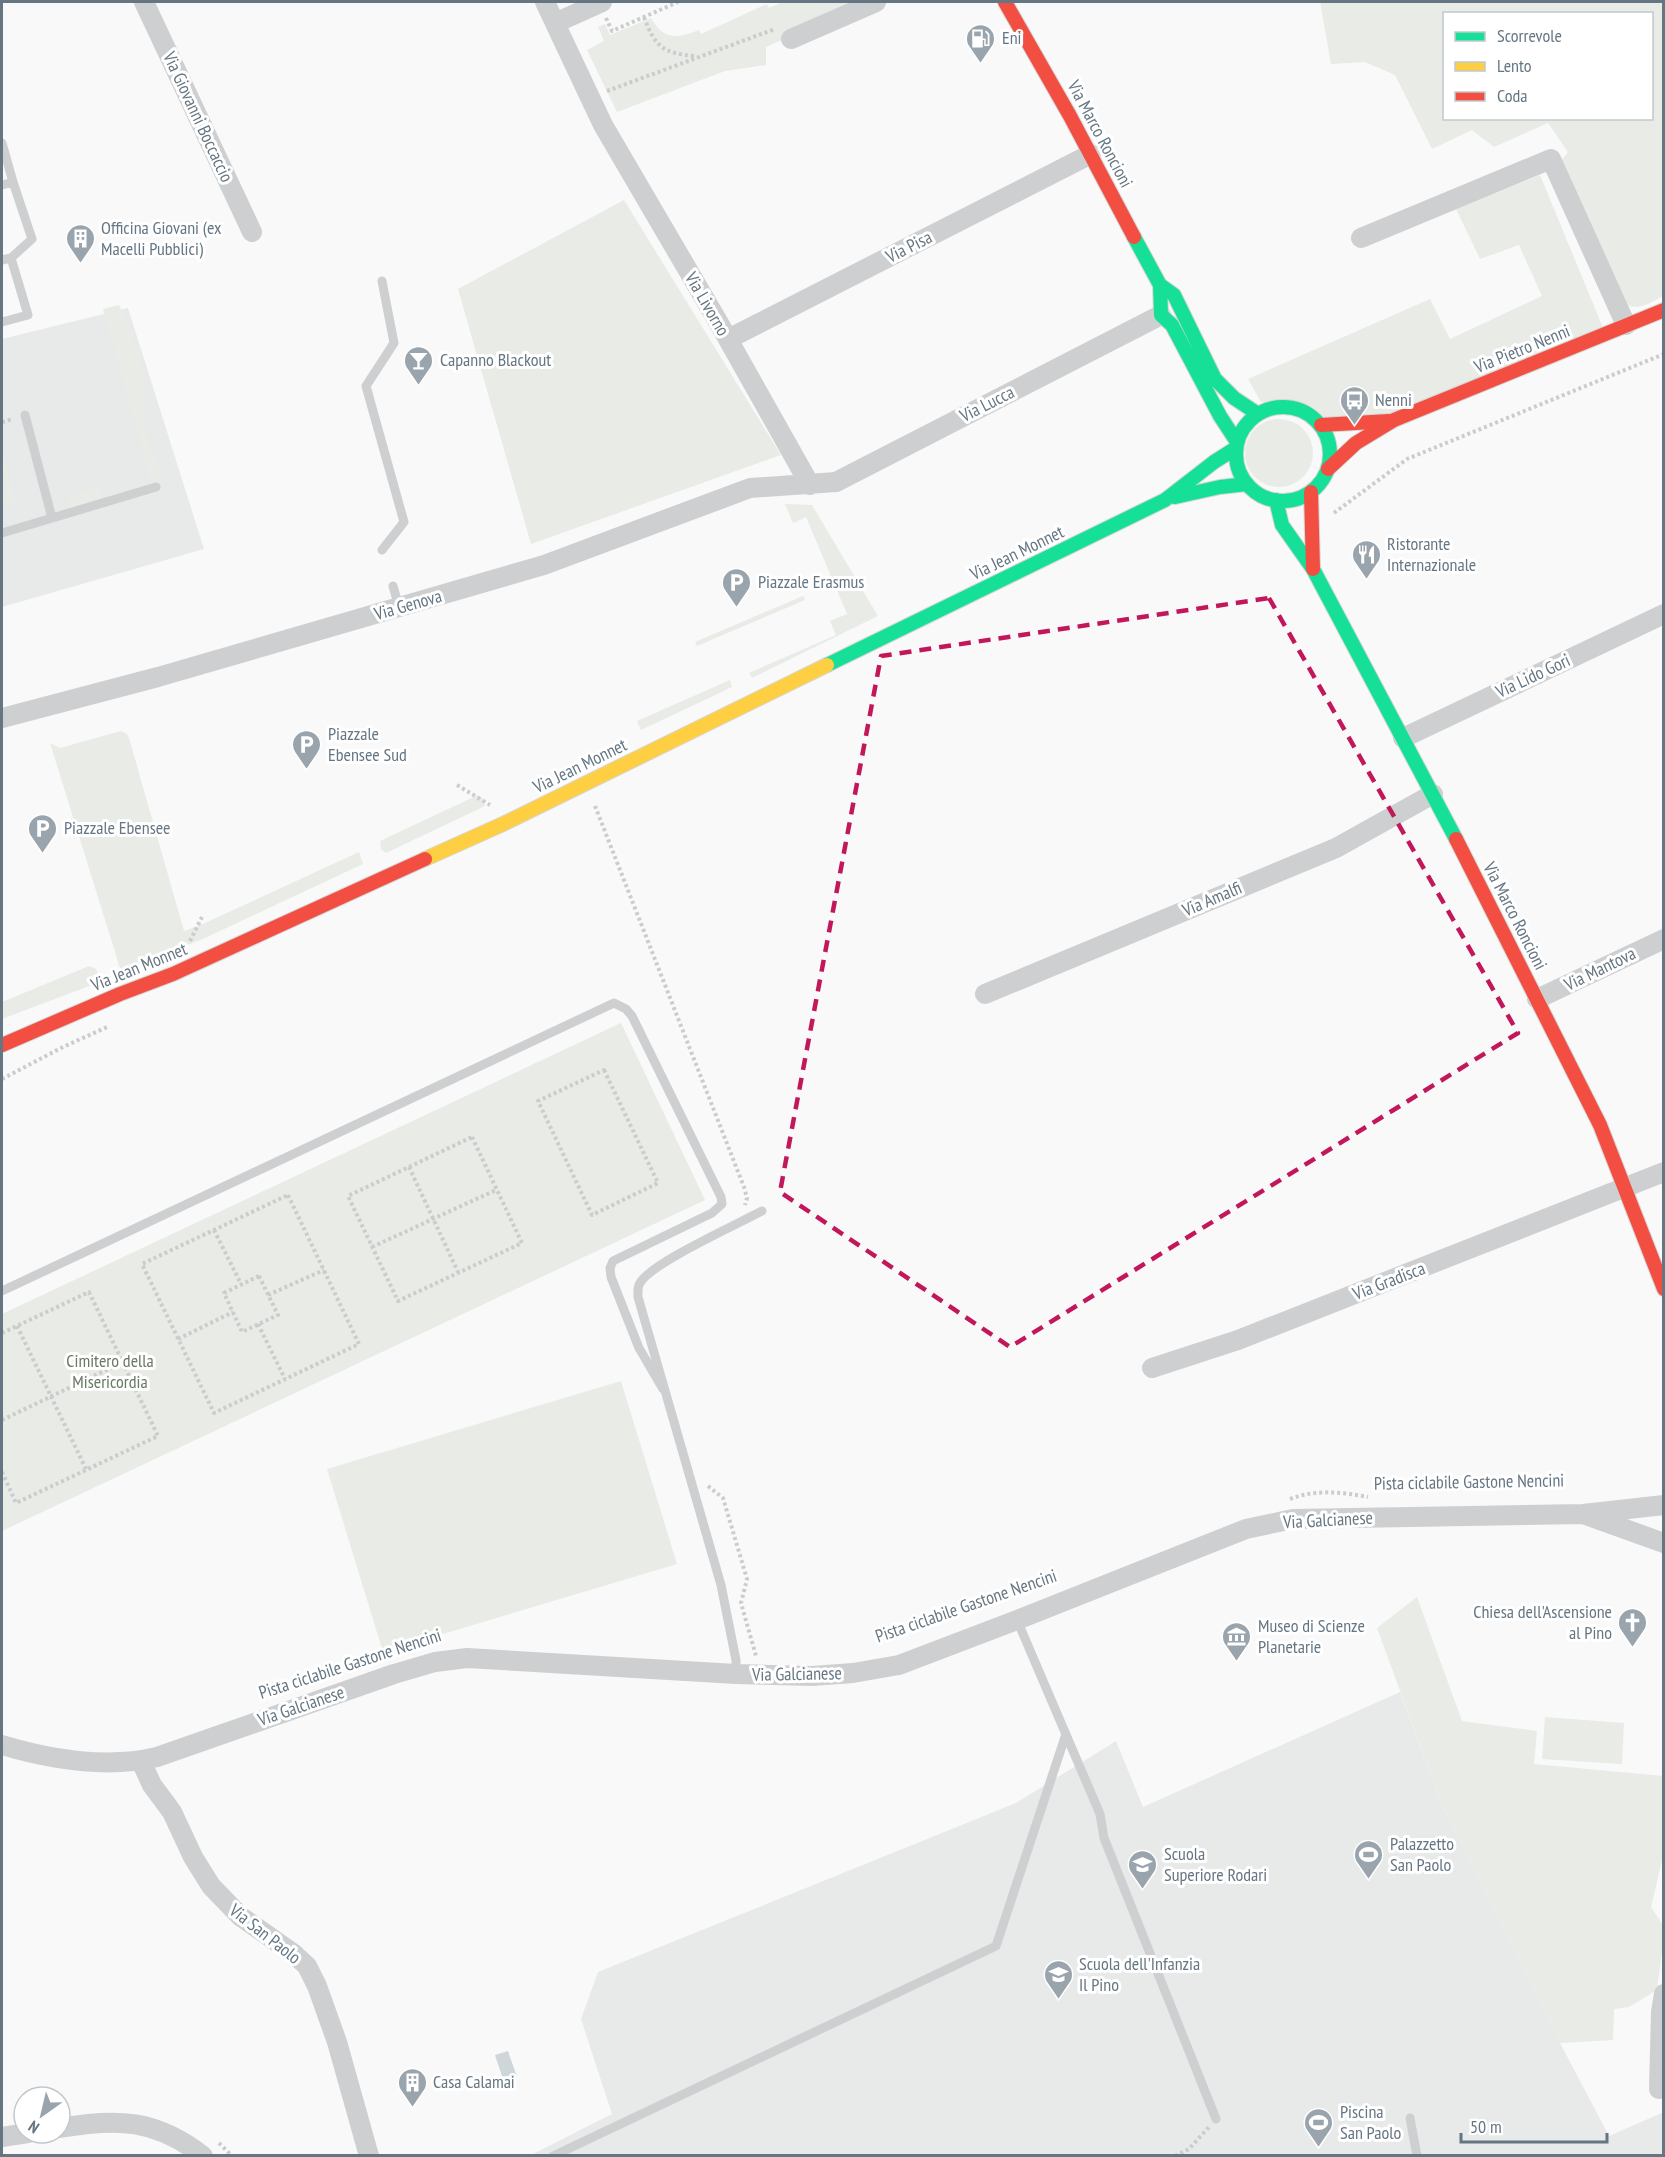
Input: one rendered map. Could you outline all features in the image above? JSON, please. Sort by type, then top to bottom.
[{"type":"street","name":"Via Giovanni Boccaccio","points":[[144,2],[252,232]]},
{"type":"street","name":"Via Livorno","points":[[545,2],[603,125],[810,484]]},
{"type":"street","points":[[555,23],[602,2]]},
{"type":"street","points":[[791,39],[876,2]]},
{"type":"street","name":"Via Marco Roncioni","points":[[1005,2],[1091,154],[1160,285],[1161,315]]},
{"type":"street","name":"Via Pisa","points":[[728,339],[1091,154]]},
{"type":"street","points":[[1361,238],[1551,159],[1626,326]]},
{"type":"street","name":"Via Marco Roncioni","points":[[1160,285],[1174,294],[1215,379],[1234,399],[1258,414]]},
{"type":"street","name":"Via Pietro Nenni","points":[[1328,469],[1356,443],[1394,420],[1664,310]]},
{"type":"street","points":[[1161,315],[1172,325],[1237,445]]},
{"type":"street","name":"Via Lucca","points":[[810,484],[836,482],[1161,315]]},
{"type":"street","points":[[1285,406],[1311,415],[1321,425],[1328,439],[1331,454],[1322,482],[1311,492],[1288,501],[1276,500],[1265,497],[1247,484],[1238,467],[1237,445],[1242,431],[1258,414],[1271,408],[1285,406]]},
{"type":"street","name":"Via Pietro Nenni","points":[[1321,425],[1394,420]]},
{"type":"street","name":"Via Jean Monnet","points":[[2,1045],[183,969],[503,824],[1165,500],[1237,445]]},
{"type":"street","name":"Via Genova","points":[[2,718],[158,677],[544,565],[750,488],[810,484]]},
{"type":"street","name":"Via Jean Monnet","points":[[1165,500],[1220,487],[1247,484]]},
{"type":"street","name":"Via Marco Roncioni","points":[[1311,492],[1313,569]]},
{"type":"street","name":"Via Marco Roncioni","points":[[1276,500],[1282,525],[1313,569],[1433,794],[1600,1125],[1664,1289]]},
{"type":"street","name":"Via Lido Gori","points":[[1403,738],[1664,614]]},
{"type":"street","name":"Via Amalfi","points":[[985,994],[1336,848],[1433,794]]},
{"type":"street","name":"Via Mantova","points":[[1538,999],[1664,939]]},
{"type":"street","name":"Via Gradisca","points":[[1152,1368],[1238,1340],[1664,1172]]},
{"type":"street","name":"Via Galcianese","points":[[2,1745],[77,1761],[141,1761],[393,1674],[435,1662],[467,1658],[736,1667],[812,1676],[853,1673],[898,1665],[1246,1529],[1293,1519],[1583,1514],[1664,1505]]},
{"type":"street","name":"Via Galcianese","points":[[1583,1514],[1664,1543]]},
{"type":"street","name":"Via San Paolo","points":[[141,1761],[152,1785],[172,1812],[193,1857],[211,1886],[240,1916],[294,1954],[307,1966],[317,1986],[337,2042],[369,2156]]},
{"type":"street","points":[[1659,2089],[1660,2012],[1664,1994]]},
{"type":"street","points":[[72,2126],[105,2122],[133,2122],[162,2131],[186,2142],[203,2156]]},
{"type":"lane","points":[[2,143],[32,240],[6,259],[28,315],[2,322]]},
{"type":"lane","points":[[2,185],[13,182]]},
{"type":"lane","points":[[382,280],[394,343],[366,386],[404,522],[382,550]]},
{"type":"lane","points":[[25,415],[52,518]]},
{"type":"lane","points":[[2,533],[156,487]]},
{"type":"lane","points":[[393,586],[399,607]]},
{"type":"lane","points":[[2,1291],[614,1003],[626,1009],[632,1016],[722,1204],[712,1213],[613,1261],[610,1268],[639,1348],[663,1389]]},
{"type":"lane","points":[[736,1667],[720,1585],[638,1297],[640,1282],[657,1267],[762,1211]]},
{"type":"lane","points":[[1017,1620],[1097,1805],[1104,1838],[1216,2119]]},
{"type":"lane","points":[[553,2156],[996,1946],[1066,1734]]},
{"type":"lane","points":[[1410,2118],[1417,2156]]},
{"type":"path","points":[[582,11],[588,26],[606,18],[612,31],[678,2]]},
{"type":"path","points":[[644,17],[651,36],[662,49],[679,55],[696,57]]},
{"type":"path","points":[[589,96],[775,29],[789,30],[791,39]]},
{"type":"path","points":[[1311,516],[1328,518],[1407,459],[1664,354]]},
{"type":"path","points":[[457,785],[499,811],[503,824]]},
{"type":"path","points":[[604,1070],[658,1184],[592,1215],[538,1101],[604,1070]]},
{"type":"path","points":[[472,1137],[522,1243],[398,1301],[348,1196],[409,1167],[472,1137]]},
{"type":"path","points":[[409,1167],[458,1272]]},
{"type":"path","points":[[372,1247],[496,1190]]},
{"type":"path","points":[[288,1195],[359,1344],[214,1413],[142,1263],[214,1230],[288,1195]]},
{"type":"path","points":[[214,1230],[241,1284]]},
{"type":"path","points":[[268,1295],[324,1270]]},
{"type":"path","points":[[259,1276],[278,1315],[242,1332],[224,1293],[241,1284],[259,1276]]},
{"type":"path","points":[[2,1333],[89,1292],[158,1436],[16,1503],[2,1472]]},
{"type":"path","points":[[178,1339],[233,1312]]},
{"type":"path","points":[[258,1324],[285,1379]]},
{"type":"path","points":[[17,1326],[86,1469]]},
{"type":"path","points":[[2,1420],[123,1362]]},
{"type":"path","name":"Pista ciclabile Gastone Nencini","points":[[1289,1499],[1300,1495],[1334,1491],[1373,1498]]},
{"type":"path","points":[[736,1667],[757,1659]]},
{"type":"path","points":[[1175,2156],[1189,2149],[1216,2119]]},
{"type":"highlighted area","points":[[1269,598],[1518,1033],[1010,1347],[780,1192],[881,656]]},
{"type":"shaded area","points":[[128,308],[204,549],[2,607],[2,339]]},
{"type":"shaded area","name":"Scuola Superiore Rodari","points":[[1400,1692],[1441,1803],[1560,2043],[1609,2136],[1664,2112],[1663,2156],[529,2156],[612,2114],[581,2019],[598,1972],[1016,1803],[1116,1741],[1143,1807]]},
{"type":"shaded area","points":[[508,2051],[517,2077],[504,2082],[495,2055]]},
{"type":"green space","points":[[783,2],[866,2],[766,47],[766,65],[725,71],[617,112],[587,50],[604,41],[598,27],[605,24],[610,35],[651,18],[661,30],[671,36],[699,30],[701,34],[767,4],[769,8]]},
{"type":"green space","points":[[1320,2],[1663,2],[1663,296],[1641,306],[1628,305],[1561,161],[1568,152],[1548,123],[1494,147],[1472,130],[1432,149],[1395,75],[1365,62],[1331,64]]},
{"type":"green space","points":[[1540,175],[1603,328],[1393,413],[1328,419],[1293,400],[1261,402],[1248,379],[1430,299],[1450,339],[1542,296],[1519,245],[1480,259],[1456,209]]},
{"type":"green space","points":[[624,200],[781,455],[531,544],[458,289]]},
{"type":"green space","points":[[119,305],[140,358],[143,371],[143,412],[146,428],[163,473],[152,486],[103,309]]},
{"type":"green space","points":[[1272,419],[1286,419],[1298,424],[1308,434],[1313,453],[1308,472],[1298,482],[1286,487],[1272,487],[1260,482],[1250,472],[1245,460],[1245,446],[1250,434],[1260,424]]},
{"type":"green space","points":[[2,448],[17,503],[2,508]]},
{"type":"green space","points":[[99,487],[103,501],[71,511],[67,497]]},
{"type":"green space","points":[[785,504],[812,505],[878,616],[752,678],[749,673],[836,635],[830,621],[847,614],[806,517],[793,523]]},
{"type":"green space","points":[[803,596],[805,600],[697,646],[695,642]]},
{"type":"green space","points":[[730,680],[732,687],[641,730],[637,721]]},
{"type":"green space","points":[[121,731],[129,738],[184,931],[359,852],[363,864],[205,938],[123,970],[120,968],[50,743],[60,748]]},
{"type":"green space","points":[[478,795],[485,806],[386,853],[381,849],[380,841]]},
{"type":"green space","points":[[89,966],[96,969],[100,979],[97,983],[2,1019],[2,1002]]},
{"type":"green space","name":"Cimitero della Misericordia","points":[[621,1023],[705,1200],[2,1531],[2,1314]]},
{"type":"green space","points":[[621,1381],[677,1564],[383,1652],[327,1469]]},
{"type":"green space","points":[[1417,1597],[1462,1721],[1537,1731],[1534,1764],[1663,1776],[1663,1856],[1651,1907],[1663,1925],[1657,1990],[1629,2007],[1614,2009],[1613,2040],[1560,2043],[1441,1803],[1377,1628]]},
{"type":"green space","points":[[1545,1717],[1624,1723],[1622,1764],[1542,1759]]},
{"type":"traffic: fast","points":[[1134,237],[1160,285],[1174,295],[1215,379],[1234,398],[1258,414]]},
{"type":"traffic: fast","points":[[1160,285],[1161,315],[1172,325],[1220,416],[1237,442]]},
{"type":"traffic: fast","points":[[1283,407],[1301,410],[1316,421],[1327,436],[1330,454],[1327,472],[1316,487],[1301,498],[1283,501],[1265,498],[1250,487],[1239,472],[1236,454],[1239,436],[1250,421],[1265,410],[1283,407]]},
{"type":"traffic: fast","points":[[827,665],[1165,500],[1236,448]]},
{"type":"traffic: fast","points":[[1175,497],[1220,487],[1247,484]]},
{"type":"traffic: fast","points":[[1276,500],[1282,525],[1313,569],[1456,839]]},
{"type":"traffic: slow","points":[[425,859],[503,824],[827,665]]},
{"type":"traffic: jam","points":[[1005,2],[1070,116],[1134,237]]},
{"type":"traffic: jam","points":[[1328,469],[1356,443],[1394,420],[1664,310]]},
{"type":"traffic: jam","points":[[1321,425],[1389,421]]},
{"type":"traffic: jam","points":[[1311,492],[1313,569]]},
{"type":"traffic: jam","points":[[1456,839],[1600,1125],[1664,1289]]},
{"type":"traffic: jam","points":[[2,1045],[120,994],[173,974],[425,859]]},
{"type":"place","name":"Eni","points":[[981,64]]},
{"type":"place","name":"Officina Giovani (ex Macelli Pubblici)","points":[[80,264]]},
{"type":"place","name":"Capanno Blackout","points":[[419,386]]},
{"type":"place","name":"Nenni","points":[[1354,426]]},
{"type":"place","name":"Ristorante Internazionale","points":[[1366,580]]},
{"type":"place","name":"Piazzale Erasmus","points":[[737,608]]},
{"type":"place","name":"Piazzale Ebensee Sud","points":[[307,770]]},
{"type":"place","name":"Piazzale Ebensee","points":[[43,854]]},
{"type":"place","name":"Chiesa dell'Ascensione al Pino","points":[[1633,1648]]},
{"type":"place","name":"Museo di Scienze Planetarie","points":[[1237,1662]]},
{"type":"place","name":"Palazzetto San Paolo","points":[[1369,1880]]},
{"type":"place","name":"Scuola Superiore Rodari","points":[[1143,1890]]},
{"type":"place","name":"Scuola dell'Infanzia Il Pino","points":[[1058,2000]]},
{"type":"place","name":"Casa Calamai","points":[[412,2108]]},
{"type":"place","name":"Piscina San Paolo","points":[[1319,2148]]}]
